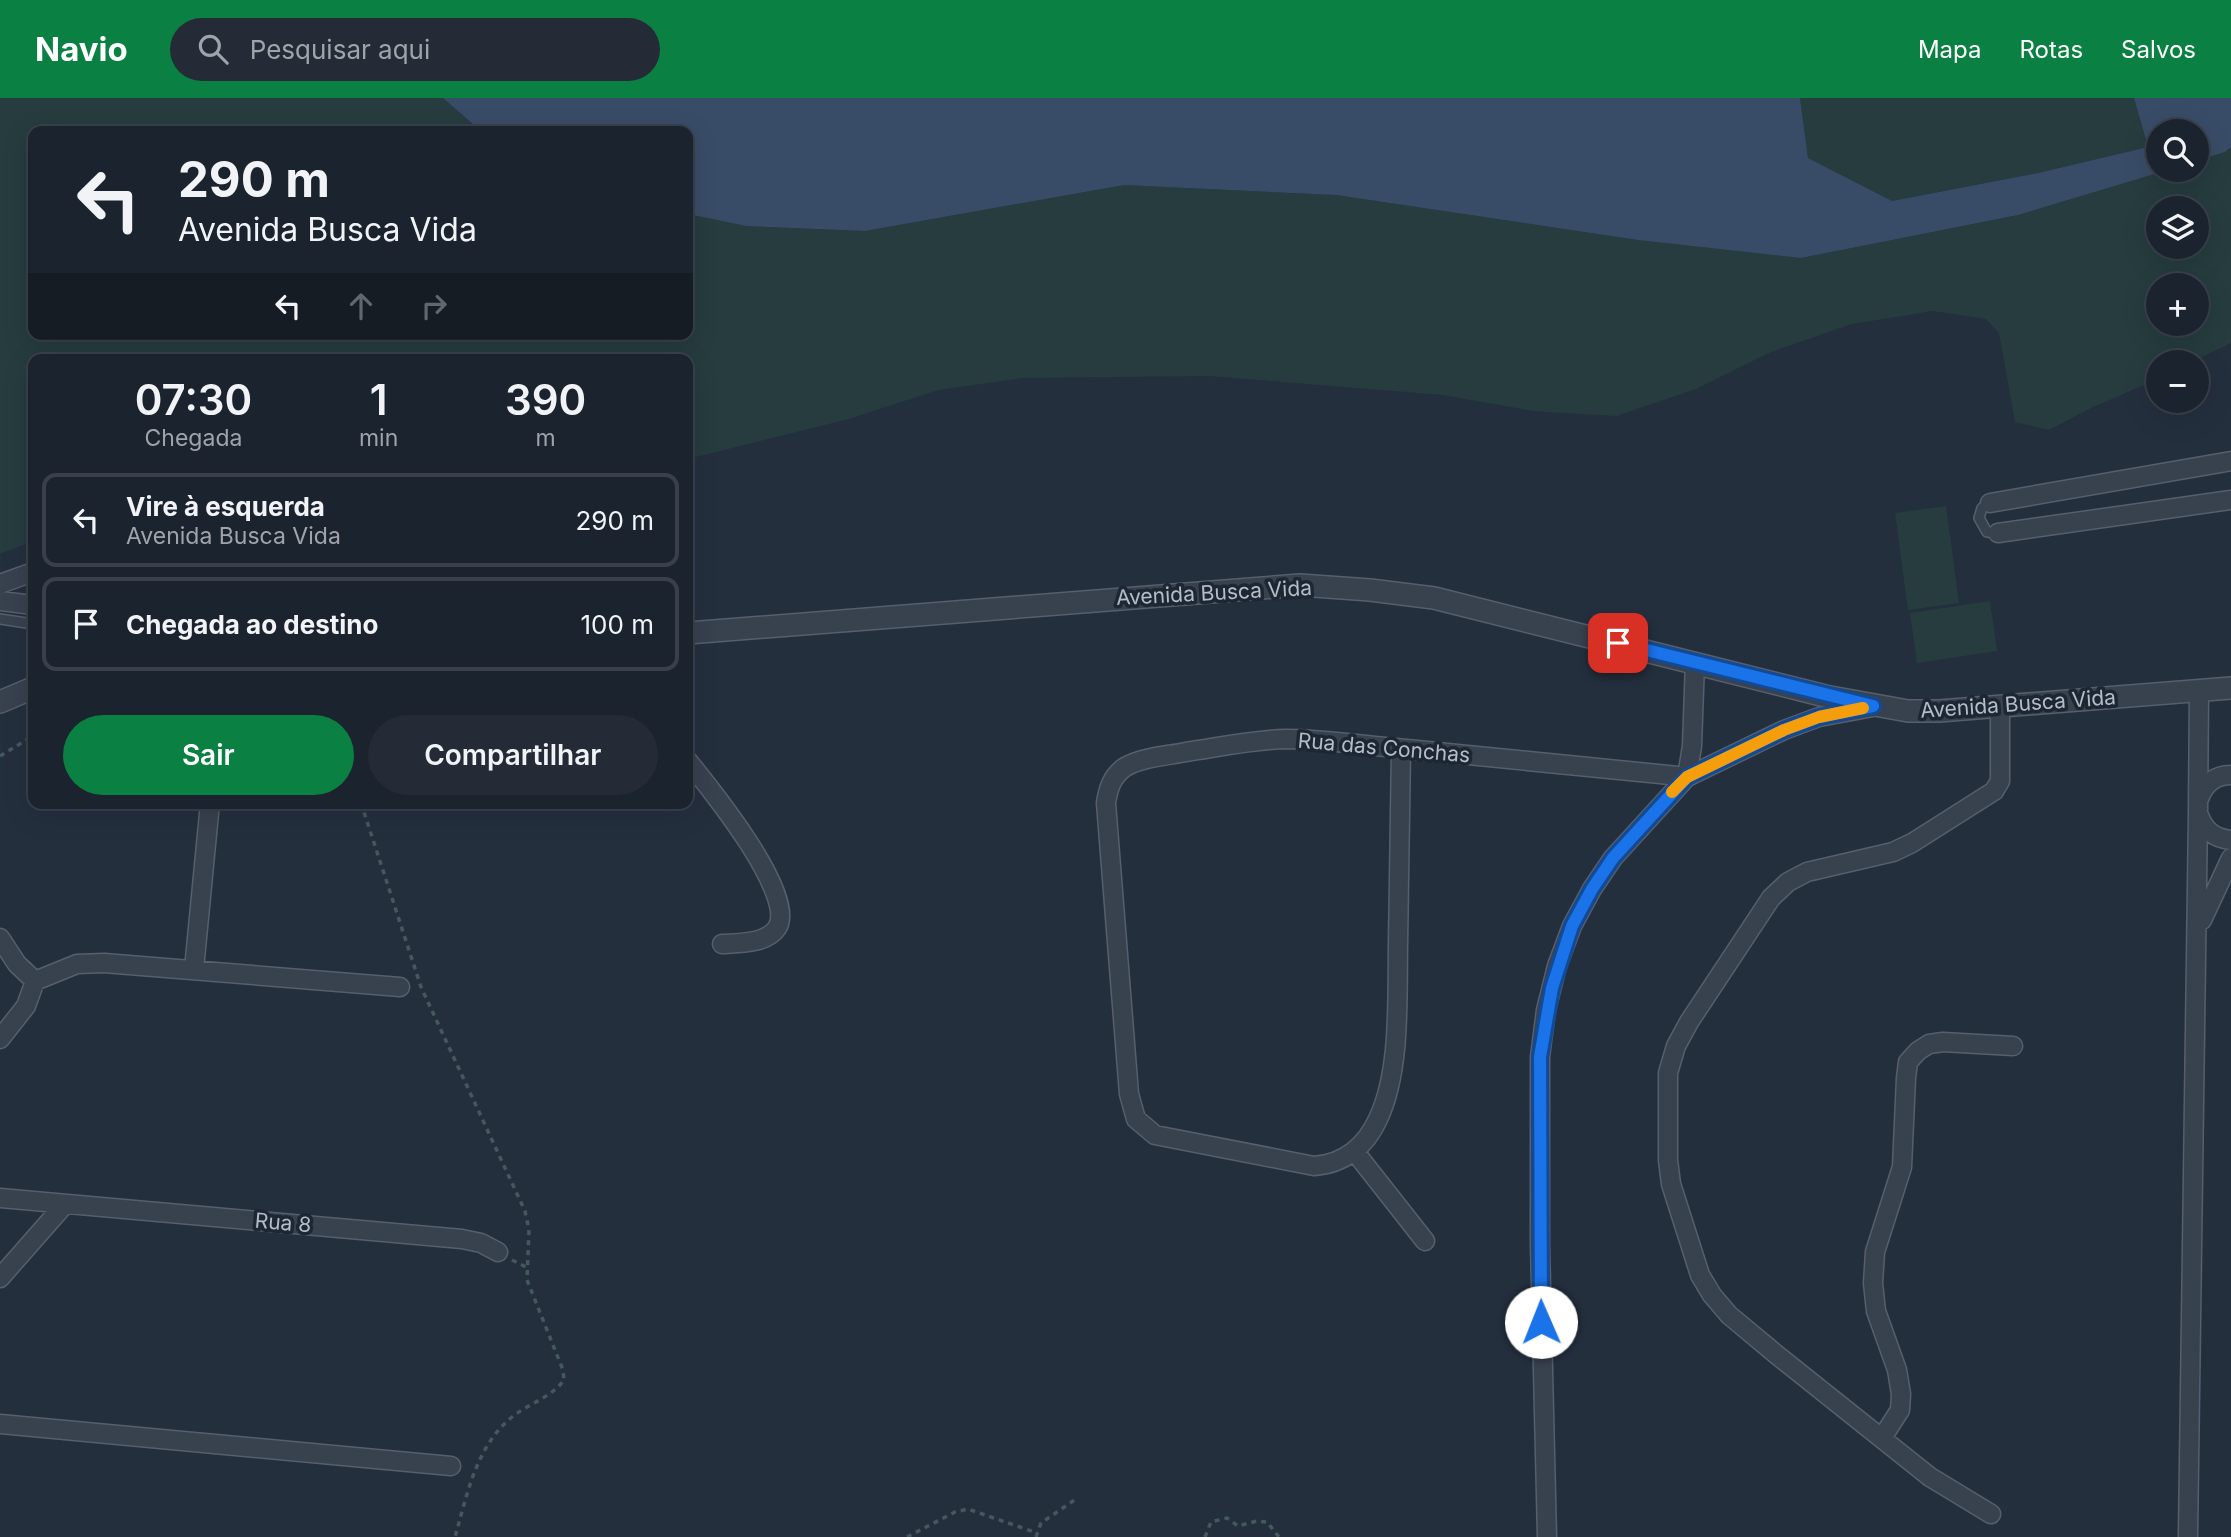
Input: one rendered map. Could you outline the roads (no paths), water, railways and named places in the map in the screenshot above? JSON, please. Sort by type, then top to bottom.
[{"type":"street","points":[[1990,503],[2231,461]]},
{"type":"street","points":[[1998,533],[2231,500]]},
{"type":"street","points":[[0,584],[28,574]]},
{"type":"street","name":"Avenida Busca Vida","points":[[693,633],[1300,585],[1434,598],[1873,706],[1919,711],[2231,688]]},
{"type":"street","points":[[0,601],[28,604]]},
{"type":"street","points":[[1687,777],[1693,723],[1695,663]]},
{"type":"street","points":[[0,702],[28,690]]},
{"type":"street","points":[[2188,1537],[2199,691]]},
{"type":"street","points":[[1546,1537],[1540,1057],[1546,1010],[1572,926],[1592,889],[1627,841],[1687,777],[1784,730],[1819,717],[1873,706]]},
{"type":"street","points":[[1991,1514],[1930,1477],[1729,1315],[1712,1296],[1700,1275],[1671,1184],[1668,1160],[1668,1073],[1676,1046],[1689,1022],[1756,918],[1788,882],[1818,869],[1893,852],[1967,810],[1994,791],[2000,781],[2000,706]]},
{"type":"street","name":"Rua das Conchas","points":[[1355,1152],[1334,1163],[1314,1166],[1171,1140],[1155,1135],[1136,1119],[1129,1094],[1106,803],[1108,788],[1114,777],[1123,768],[1137,761],[1244,742],[1287,739],[1687,777]]},
{"type":"street","points":[[1401,749],[1395,1052],[1381,1113],[1355,1152],[1425,1241]]},
{"type":"street","points":[[693,767],[730,813],[778,896],[782,913],[778,928],[767,936],[750,942],[722,944]]},
{"type":"street","points":[[2231,775],[2217,777],[2208,783],[2198,807],[2202,824],[2210,833],[2221,839],[2231,840]]},
{"type":"street","points":[[194,969],[209,809]]},
{"type":"street","points":[[2197,930],[2231,858]]},
{"type":"street","points":[[0,938],[17,964],[35,981]]},
{"type":"street","points":[[0,1039],[26,1006],[35,981],[77,964],[104,963],[194,969],[400,987]]},
{"type":"street","points":[[1882,1438],[1900,1410],[1901,1394],[1897,1370],[1877,1311],[1873,1283],[1875,1252],[1902,1167],[1909,1062],[1918,1051],[1929,1044],[1943,1042],[2013,1046]]},
{"type":"street","name":"Rua 8","points":[[0,1198],[462,1239],[481,1243],[498,1252]]},
{"type":"street","points":[[0,1278],[65,1204]]},
{"type":"street","points":[[0,1424],[451,1466]]},
{"type":"lane","points":[[1990,503],[1982,508],[1979,518],[1987,532],[1998,533]]},
{"type":"lane","points":[[0,619],[28,623]]},
{"type":"water","points":[[443,98],[1800,98],[1808,158],[1892,201],[2038,173],[2146,147],[2146,177],[2018,215],[1801,258],[1638,240],[1336,195],[1124,185],[865,231],[746,226],[693,215],[693,126],[475,126]]},
{"type":"water","points":[[2134,98],[2231,98],[2231,147],[2209,157],[2209,119],[2146,119],[2146,140]]}]
